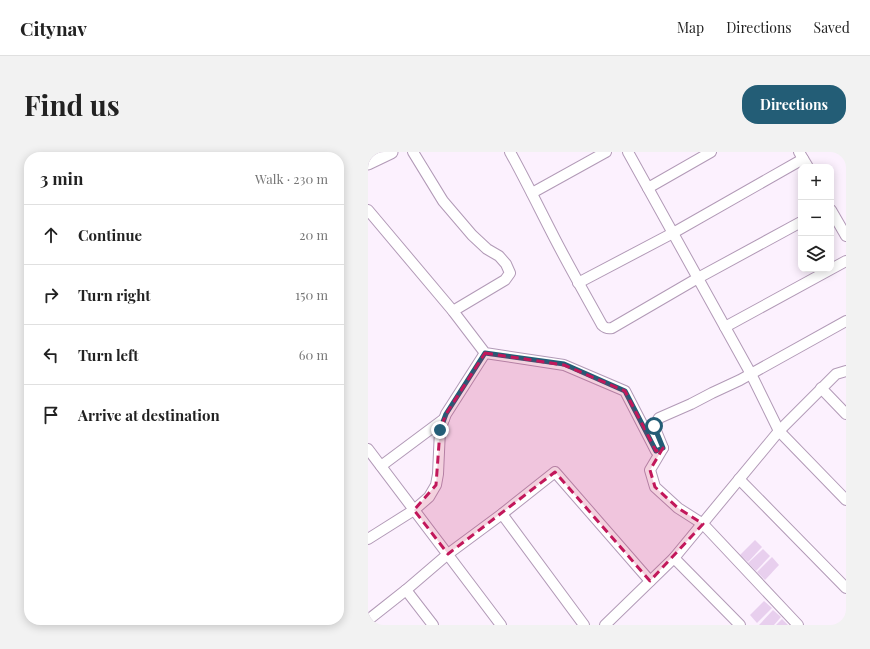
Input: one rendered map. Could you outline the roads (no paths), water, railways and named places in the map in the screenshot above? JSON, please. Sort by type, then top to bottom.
[{"type":"main road","points":[[368,163],[391,152]]},
{"type":"street","points":[[413,152],[443,201],[487,250],[500,256],[510,273],[505,280],[453,311]]},
{"type":"street","points":[[510,152],[578,282],[602,325],[608,329],[798,224]]},
{"type":"street","points":[[532,193],[606,152]]},
{"type":"street","points":[[628,152],[752,374],[779,431],[846,500]]},
{"type":"street","points":[[648,188],[711,152]]},
{"type":"street","points":[[578,282],[673,233],[804,160]]},
{"type":"street","points":[[368,210],[453,311],[485,353],[564,364],[625,391],[656,451],[663,448]]},
{"type":"street","points":[[834,215],[846,236]]},
{"type":"street","points":[[725,327],[846,261]]},
{"type":"street","points":[[663,448],[654,426],[659,418],[752,374],[846,321]]},
{"type":"street","points":[[368,539],[414,510],[429,497],[436,485],[440,430],[444,419],[485,353]]},
{"type":"street","points":[[605,625],[674,558],[779,431],[836,374],[846,371]]},
{"type":"street","points":[[821,388],[846,414]]},
{"type":"street","points":[[381,466],[444,419]]},
{"type":"street","points":[[368,448],[501,625]]},
{"type":"street","points":[[663,448],[650,470],[656,487],[678,508],[703,524],[798,625]]},
{"type":"street","points":[[368,620],[448,554],[555,472],[650,582]]},
{"type":"street","points":[[739,479],[846,588]]},
{"type":"street","points":[[502,514],[584,625]]},
{"type":"street","points":[[674,558],[740,625]]},
{"type":"street","points":[[406,590],[433,625]]}]
